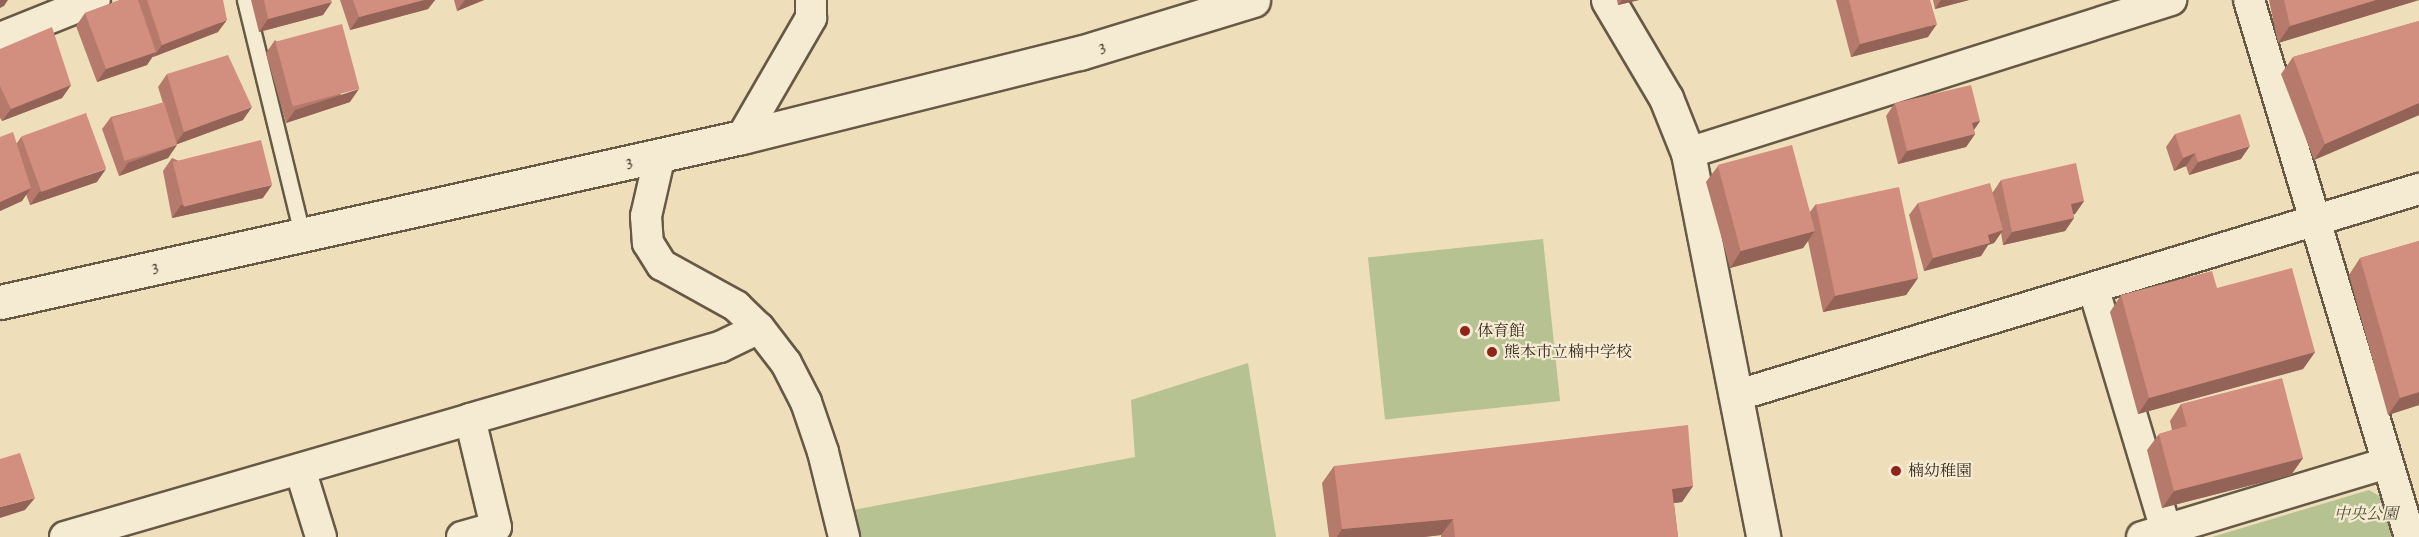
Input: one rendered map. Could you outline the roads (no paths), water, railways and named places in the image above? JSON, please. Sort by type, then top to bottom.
[{"type":"street","points":[[0,38],[95,0]]},
{"type":"street","points":[[742,137],[811,18],[811,0]]},
{"type":"street","name":"3","points":[[0,302],[742,137],[1080,53],[1253,0]]},
{"type":"street","points":[[1608,0],[1666,98],[1688,153],[1763,537]]},
{"type":"street","points":[[1688,153],[2171,0]]},
{"type":"street","points":[[2249,0],[2410,537]]},
{"type":"street","points":[[660,155],[646,216],[648,243],[662,265],[736,306],[759,328],[786,363],[806,402],[823,452],[844,537]]},
{"type":"street","points":[[1735,396],[2094,290],[2419,189]]},
{"type":"street","points":[[2094,290],[2154,533],[2387,463]]},
{"type":"street","points":[[65,537],[720,347],[759,328]]},
{"type":"street","points":[[462,537],[496,527],[470,419]]},
{"type":"street","points":[[300,469],[321,537]]},
{"type":"lane","points":[[245,0],[302,234]]},
{"type":"place","name":"体育館","points":[[1465,331]]},
{"type":"place","name":"熊本市立楠中学校","points":[[1492,352]]},
{"type":"place","name":"楠幼稚園","points":[[1896,471]]},
{"type":"park label","name":"中央公園","points":[[2366,514]]}]
